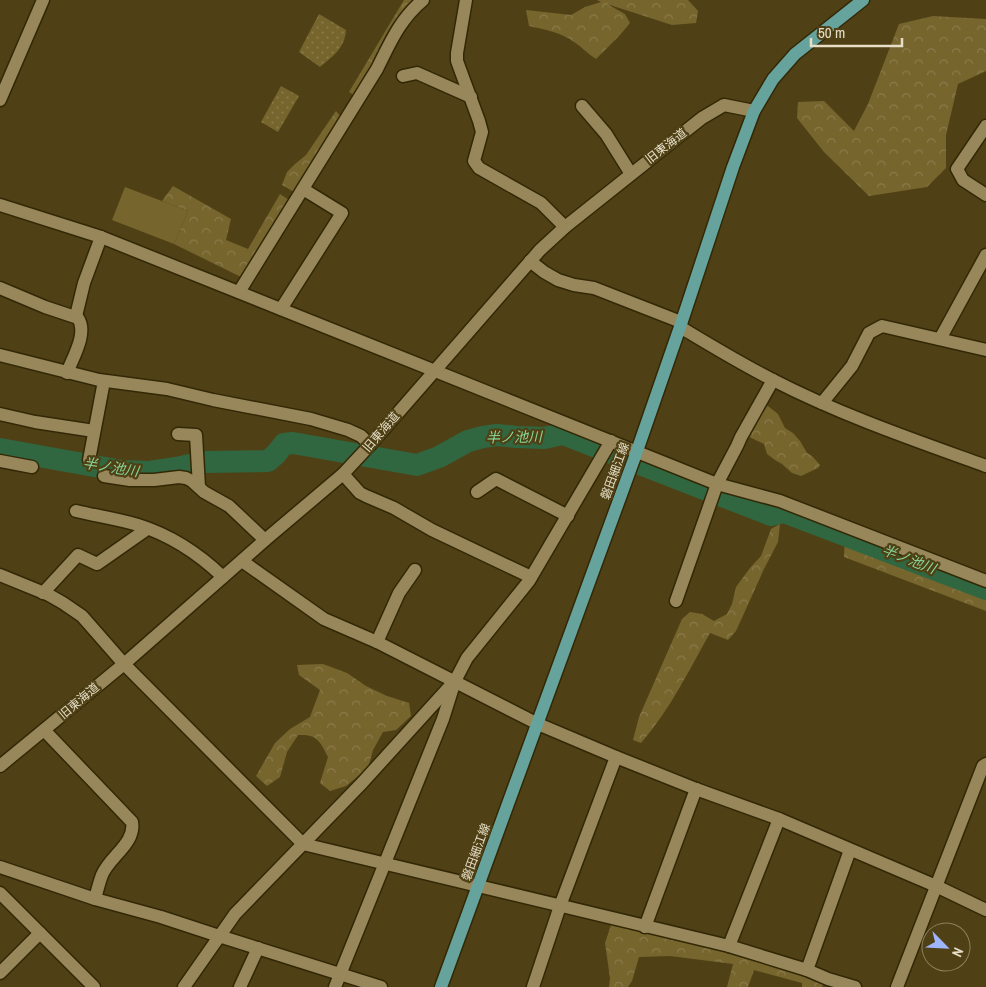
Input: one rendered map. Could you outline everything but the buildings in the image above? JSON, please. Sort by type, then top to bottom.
[{"type":"main road","name":"磐田細江線","points":[[441,987],[637,451],[733,167],[754,111],[773,79],[795,54],[863,0]]},
{"type":"street","points":[[0,100],[43,0]]},
{"type":"street","points":[[239,292],[378,69],[396,30],[423,0]]},
{"type":"street","points":[[466,0],[457,61],[482,132],[474,161],[479,168],[541,203],[565,226]]},
{"type":"street","points":[[403,76],[417,73],[471,97]]},
{"type":"street","name":"旧東海道","points":[[0,766],[124,664],[343,474],[530,261],[565,226],[702,118],[724,105],[754,111]]},
{"type":"street","points":[[582,106],[606,134],[631,174]]},
{"type":"street","points":[[986,126],[957,169],[963,180],[986,195]]},
{"type":"street","points":[[281,309],[342,213],[303,189]]},
{"type":"street","points":[[0,205],[101,237],[718,484],[780,501],[986,581]]},
{"type":"street","points":[[76,316],[84,283],[101,237]]},
{"type":"street","points":[[940,339],[986,255]]},
{"type":"street","points":[[530,261],[558,280],[601,291],[680,324],[773,380],[822,403],[901,436],[986,466]]},
{"type":"street","points":[[0,288],[45,307],[76,316],[82,323],[82,337],[67,373]]},
{"type":"street","points":[[822,403],[852,366],[869,333],[882,326],[986,350]]},
{"type":"street","points":[[0,355],[104,381],[167,389],[310,419],[348,430],[361,436],[370,445]]},
{"type":"street","points":[[676,601],[718,484],[741,437],[773,380]]},
{"type":"street","points":[[89,460],[104,381]]},
{"type":"street","points":[[0,414],[94,432]]},
{"type":"street","points":[[178,434],[196,435],[199,487]]},
{"type":"street","points":[[335,987],[443,719],[455,681],[467,658],[531,577],[611,441]]},
{"type":"street","points":[[0,461],[32,467]]},
{"type":"street","points":[[343,474],[360,493],[394,508],[432,530],[531,577]]},
{"type":"street","points":[[104,476],[130,480],[186,478],[204,492],[229,506],[265,540]]},
{"type":"street","points":[[477,492],[496,479],[568,516]]},
{"type":"street","points":[[76,511],[138,525],[179,542],[211,565],[223,577]]},
{"type":"street","points":[[43,593],[78,555],[97,564],[146,528]]},
{"type":"street","points":[[242,561],[324,619],[377,642],[538,724],[696,789],[778,819],[936,886],[986,910]]},
{"type":"street","points":[[377,642],[399,593],[415,570]]},
{"type":"street","points":[[0,575],[43,593],[63,603],[82,616],[124,664],[303,844],[729,946],[807,970],[827,983],[855,987]]},
{"type":"street","points":[[184,987],[235,914],[362,783],[455,681]]},
{"type":"street","points":[[44,730],[132,822],[133,829],[130,837],[102,874],[95,899]]},
{"type":"street","points":[[533,987],[560,906],[616,757]]},
{"type":"street","points":[[897,987],[985,766]]},
{"type":"street","points":[[645,927],[696,789]]},
{"type":"street","points":[[729,946],[778,819]]},
{"type":"street","points":[[807,970],[850,850]]},
{"type":"street","points":[[0,867],[8,868],[51,885],[95,899],[161,917],[381,987]]},
{"type":"street","points":[[0,893],[94,987]]},
{"type":"street","points":[[0,973],[40,933]]},
{"type":"street","points":[[240,987],[258,948]]},
{"type":"green space","points":[[404,0],[426,0],[357,97],[349,92]]},
{"type":"green space","points":[[597,0],[688,0],[698,11],[696,23],[672,25],[607,4],[625,14],[630,23],[596,59],[564,36],[529,26],[526,10],[571,15],[585,7],[601,2]]},
{"type":"green space","points":[[319,14],[346,30],[341,47],[320,67],[299,52]]},
{"type":"green space","points":[[933,16],[986,19],[986,71],[958,84],[946,135],[946,168],[927,187],[869,196],[824,152],[797,118],[798,102],[824,101],[854,131],[868,104],[899,24]]},
{"type":"green space","points":[[281,86],[299,96],[278,132],[261,122]]},
{"type":"green space","points":[[336,111],[345,122],[294,192],[282,185],[287,172],[306,155]]},
{"type":"green space","points":[[173,186],[231,219],[226,240],[248,249],[280,194],[289,200],[241,277],[174,244],[188,211],[162,201]]},
{"type":"green space","points":[[125,187],[188,211],[174,244],[112,220]]},
{"type":"green space","points":[[764,403],[778,414],[785,428],[793,433],[807,453],[820,465],[818,468],[801,476],[792,473],[767,454],[764,444],[745,435]]},
{"type":"green space","points":[[780,524],[778,542],[736,631],[728,640],[710,633],[679,690],[661,717],[641,743],[633,740],[639,717],[682,619],[690,612],[702,614],[714,621],[727,614],[732,604],[736,587],[761,556],[771,529]]},
{"type":"green space","points":[[850,529],[986,580],[986,611],[844,557],[845,535]]},
{"type":"green space","points":[[323,664],[347,673],[366,686],[387,696],[409,703],[411,716],[396,730],[383,732],[373,750],[368,768],[346,786],[330,791],[320,783],[328,757],[323,747],[314,737],[298,735],[287,752],[280,777],[267,786],[256,776],[275,743],[290,729],[310,717],[320,690],[299,675],[297,665]]},
{"type":"green space","points":[[613,919],[824,980],[822,987],[802,987],[802,983],[754,970],[748,987],[727,987],[733,964],[670,956],[639,957],[632,981],[628,987],[609,987],[610,978],[605,943]]},
{"type":"waterway","name":"半ノ池川","points":[[0,449],[122,471],[149,472],[204,462],[268,461],[284,444],[293,443],[417,465],[439,457],[468,441],[483,437],[497,435],[544,438],[563,434],[771,515],[784,512],[986,589]]}]
